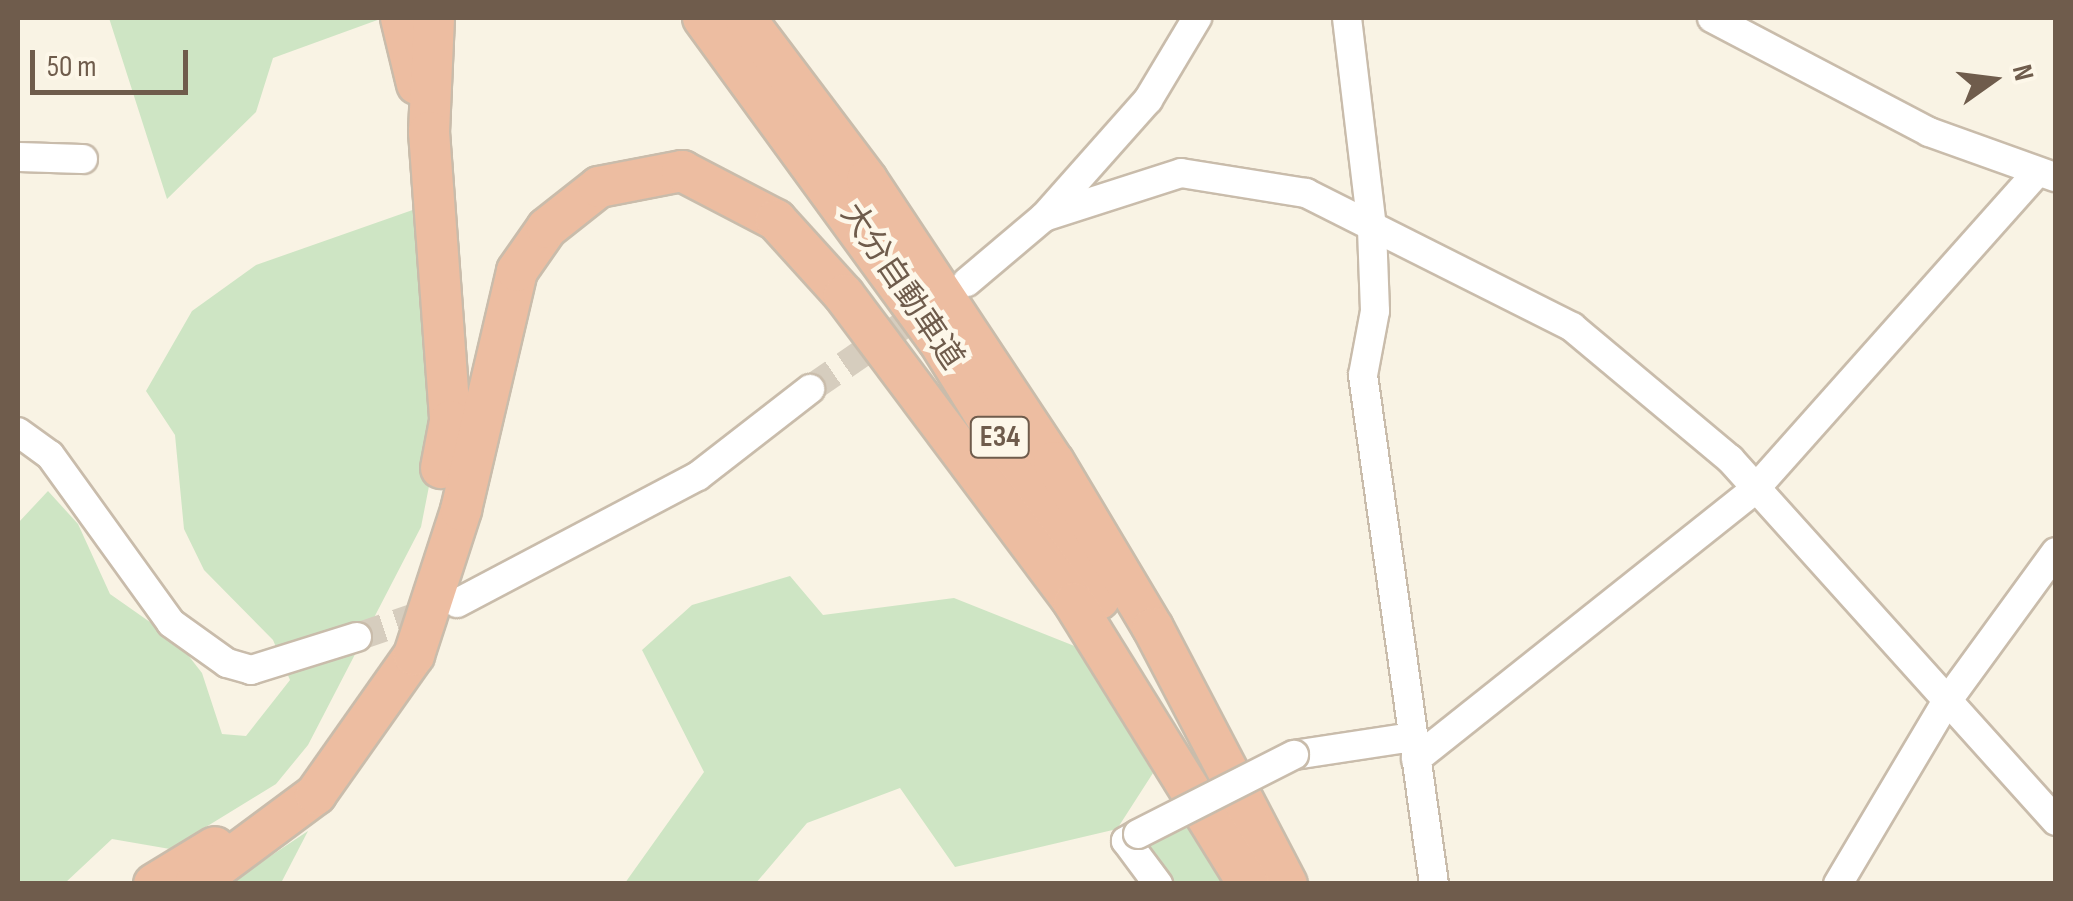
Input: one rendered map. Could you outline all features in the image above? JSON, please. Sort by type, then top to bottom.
[{"type":"highway","points":[[401,18],[429,132]]},
{"type":"highway","points":[[154,884],[283,801],[383,671],[429,528],[450,421],[429,132],[434,18]]},
{"type":"highway","points":[[453,18],[452,137],[478,417]]},
{"type":"highway","name":"大分自動車道","points":[[703,18],[840,198],[1018,464],[1251,884]]},
{"type":"highway","name":"大分自動車道","points":[[745,18],[866,180],[1054,462],[1153,628],[1287,884]]},
{"type":"highway","points":[[195,884],[316,794],[414,655],[460,510],[478,417],[518,271],[547,228],[599,187],[646,174],[682,170],[739,195],[776,220],[844,295],[1062,588],[1251,884]]},
{"type":"street","points":[[967,282],[1044,217],[1148,100],[1197,18]]},
{"type":"street","points":[[1347,18],[1372,229],[1375,311],[1363,375],[1434,884]]},
{"type":"street","points":[[1158,884],[1126,840],[1294,756],[1415,748],[1755,488],[2046,174],[1928,132],[1712,18]]},
{"type":"street","points":[[18,156],[83,159]]},
{"type":"street","points":[[1044,217],[1181,173],[1306,194],[1572,327],[1755,488],[1944,704],[2056,821]]},
{"type":"street","points":[[457,603],[698,476],[810,388]]},
{"type":"street","points":[[18,432],[50,455],[171,623],[227,663],[251,670],[358,637]]},
{"type":"street","points":[[1838,884],[1944,704],[2056,552]]},
{"type":"green space","points":[[109,18],[383,18],[273,58],[256,112],[167,199]]},
{"type":"green space","points":[[424,206],[442,420],[421,527],[308,745],[276,784],[170,849],[112,839],[65,883],[18,883],[18,523],[48,491],[78,524],[110,594],[177,641],[202,673],[222,734],[246,736],[290,680],[273,640],[204,570],[184,529],[175,435],[146,391],[192,311],[256,265]]},
{"type":"green space","points":[[790,576],[823,615],[954,598],[1077,647],[1153,773],[1117,829],[955,867],[900,788],[807,823],[756,883],[625,883],[704,772],[642,650],[692,605]]},
{"type":"green space","points":[[1190,822],[1226,883],[1163,883],[1137,846]]},
{"type":"green space","points":[[308,831],[281,883],[229,884],[251,869]]},
{"type":"tunnel","points":[[810,389],[932,305]]},
{"type":"tunnel","points":[[357,637],[436,610]]}]
